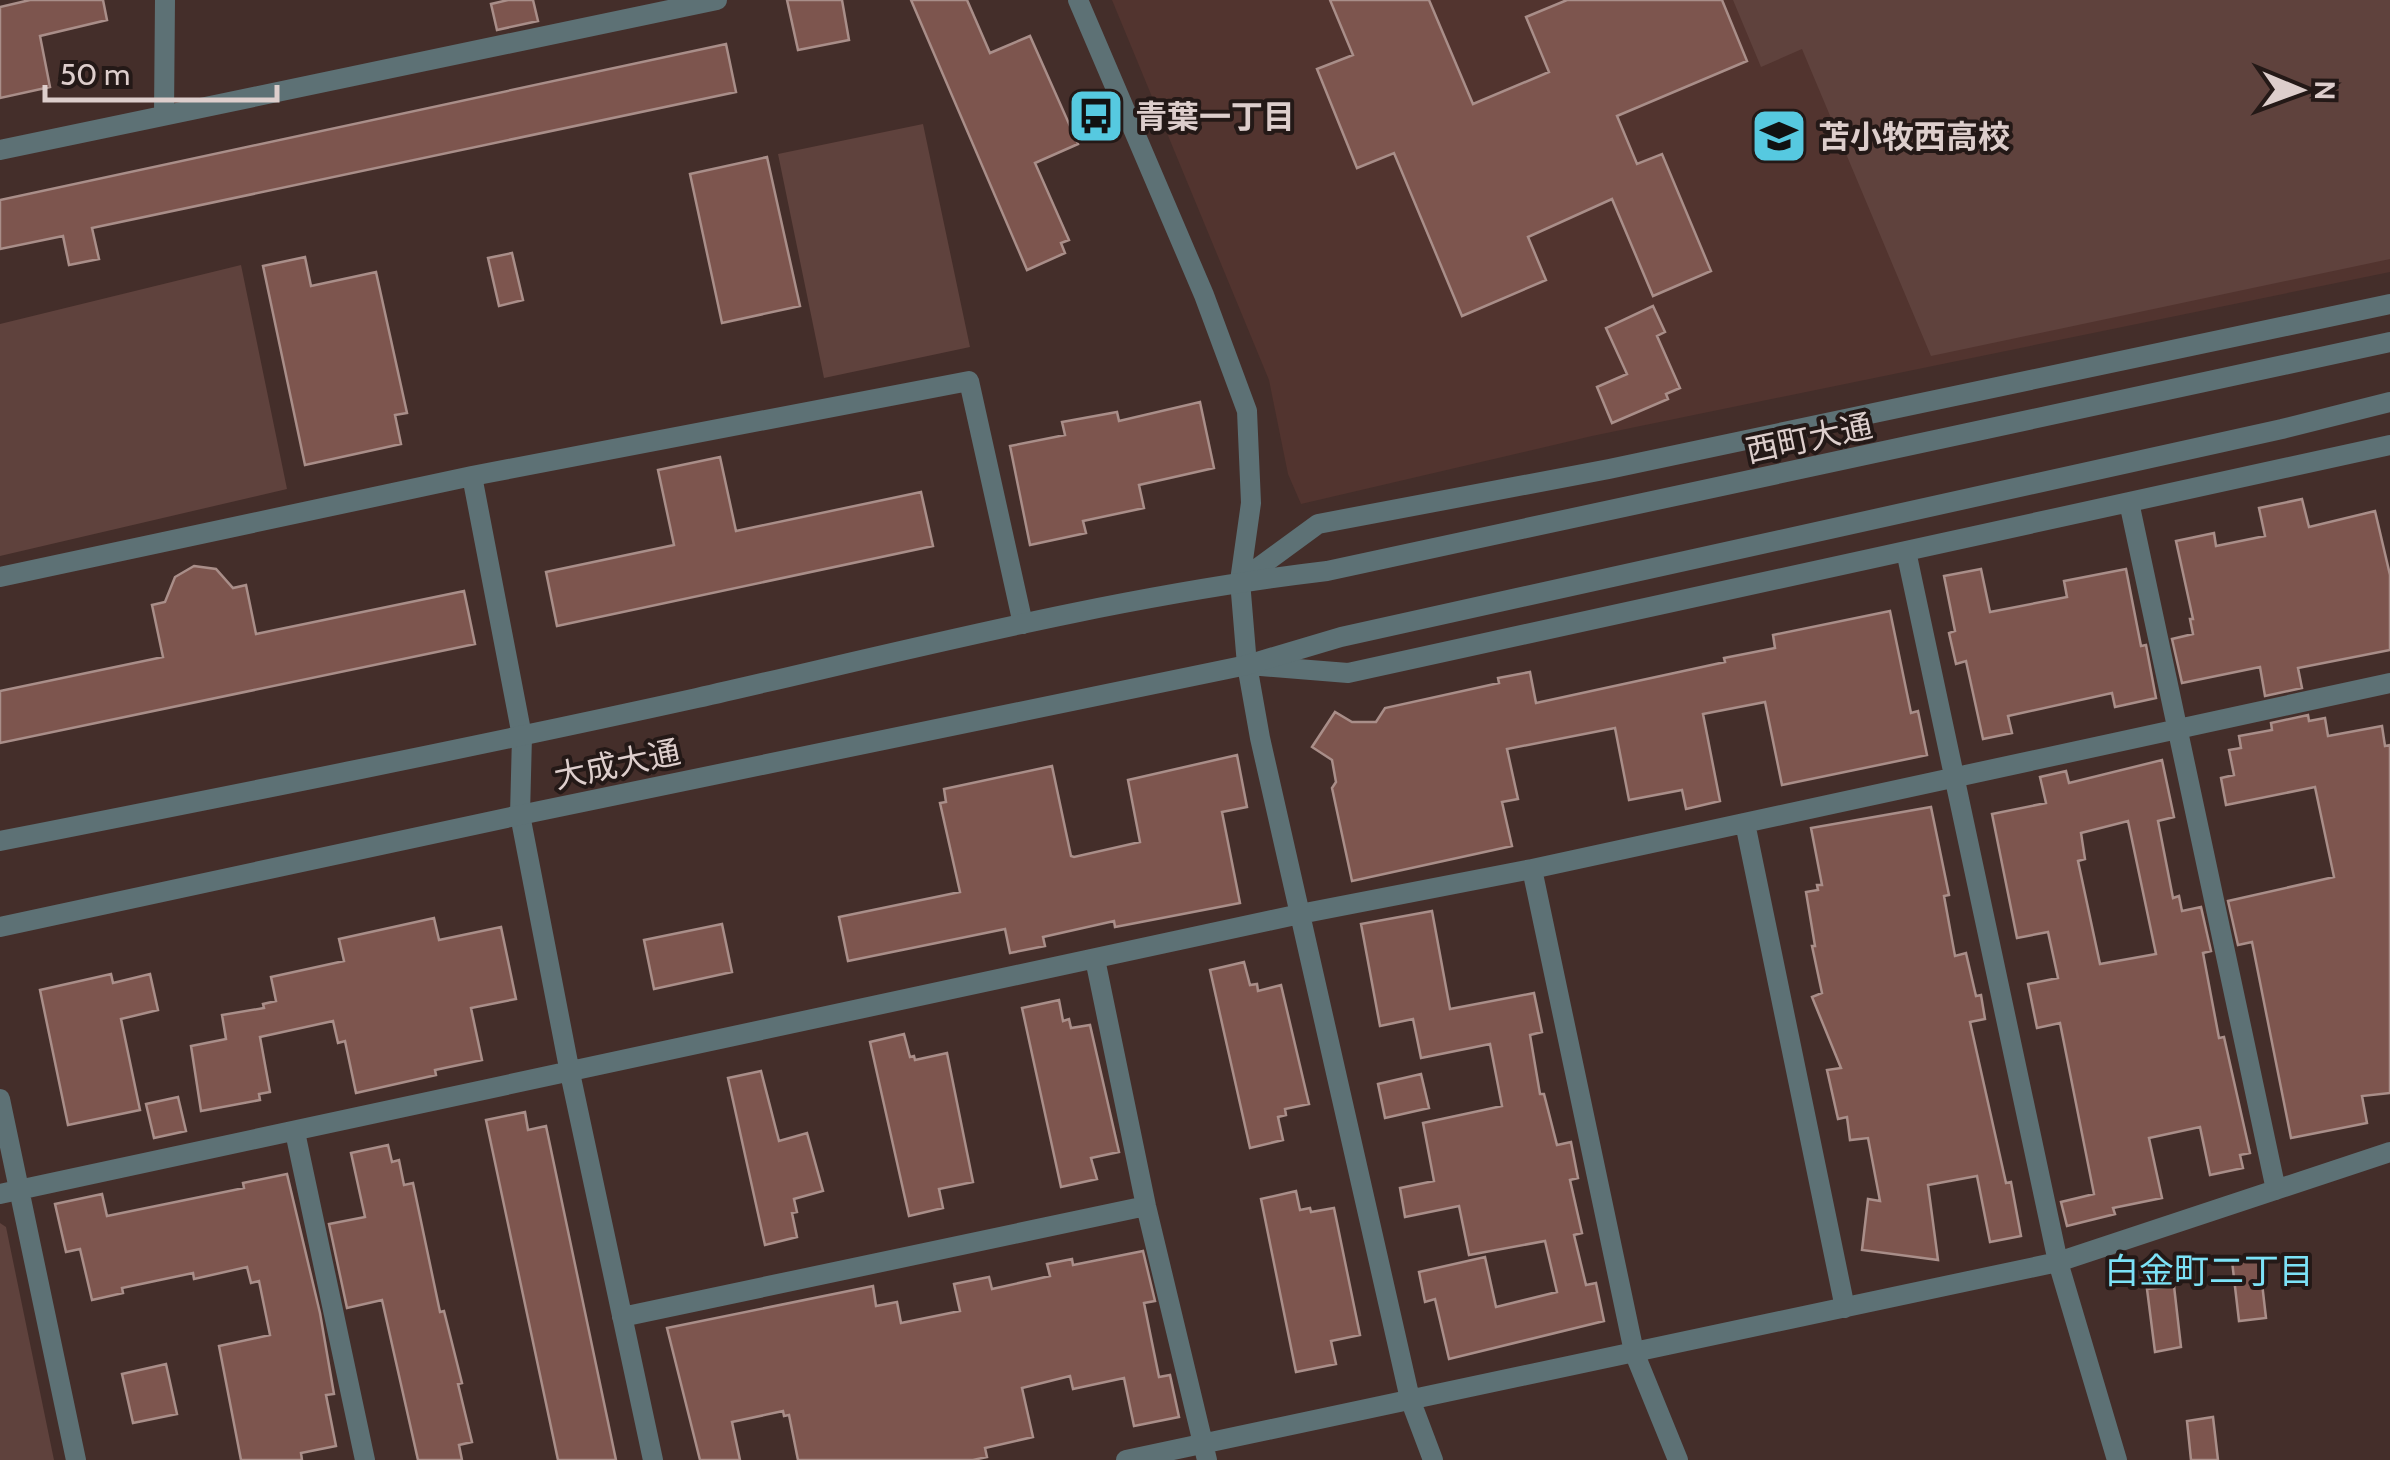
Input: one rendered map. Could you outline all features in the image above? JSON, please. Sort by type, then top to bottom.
[{"type":"street","points":[[164,114],[165,0]]},
{"type":"street","points":[[0,150],[718,0]]},
{"type":"street","points":[[1078,0],[1204,295],[1247,411],[1251,503],[1240,581],[1248,665],[1410,1399],[1433,1460]]},
{"type":"street","points":[[1240,581],[1318,524],[1609,469],[2390,304]]},
{"type":"street","name":"西町大通","points":[[1240,581],[1327,571],[2390,342]]},
{"type":"street","points":[[0,577],[472,476],[968,381],[1024,624]]},
{"type":"street","points":[[1248,665],[1341,637],[2390,402]]},
{"type":"street","points":[[1248,665],[1348,674],[2390,446]]},
{"type":"street","points":[[472,476],[522,736],[520,815],[570,1073],[654,1460]]},
{"type":"street","points":[[2129,502],[2276,1190]]},
{"type":"street","points":[[1906,551],[2058,1262],[2117,1460]]},
{"type":"street","name":"大成大通","points":[[0,842],[522,736],[1024,624],[1240,581]]},
{"type":"street","name":"大成大通","points":[[0,927],[1248,665]]},
{"type":"street","points":[[9,1192],[2390,684]]},
{"type":"street","points":[[1745,823],[1845,1308]]},
{"type":"street","points":[[1532,869],[1634,1352],[1678,1460]]},
{"type":"street","points":[[1095,959],[1146,1206],[1204,1452]]},
{"type":"street","points":[[0,1099],[9,1192],[76,1460]]},
{"type":"street","points":[[294,1132],[365,1460]]},
{"type":"street","points":[[1126,1460],[1204,1452],[1410,1399],[2058,1262],[2390,1152]]},
{"type":"street","points":[[622,1317],[1146,1206]]},
{"type":"shaded area","name":"苫小牧西高校","points":[[1112,0],[2390,0],[2390,272],[1592,436],[1301,504],[1288,474],[1269,380]]},
{"type":"shaded area","points":[[1733,0],[2390,0],[2390,259],[1931,356],[1802,49],[1761,67]]},
{"type":"shaded area","points":[[923,124],[970,347],[824,378],[778,154]]},
{"type":"shaded area","points":[[241,265],[287,489],[0,556],[0,324]]},
{"type":"shaded area","points":[[0,1223],[6,1227],[54,1460],[0,1460]]},
{"type":"building","points":[[30,0],[103,0],[107,20],[40,36],[50,87],[0,98],[0,7]]},
{"type":"building","points":[[533,0],[538,21],[497,30],[491,4]]},
{"type":"building","points":[[787,0],[842,0],[849,40],[798,50]]},
{"type":"building","points":[[911,0],[967,0],[990,53],[1030,36],[1078,144],[1035,163],[1069,240],[1061,243],[1065,253],[1027,270]]},
{"type":"building","points":[[1330,0],[1429,0],[1473,104],[1549,72],[1526,17],[1567,0],[1722,0],[1747,61],[1617,116],[1637,164],[1662,154],[1711,271],[1653,296],[1612,199],[1528,237],[1546,280],[1462,316],[1394,153],[1357,168],[1317,69],[1353,55]]},
{"type":"building","points":[[726,44],[736,92],[92,228],[99,259],[69,265],[63,236],[0,249],[0,200]]},
{"type":"building","points":[[767,157],[800,306],[722,323],[690,174]]},
{"type":"building","points":[[512,253],[523,300],[499,306],[488,258]]},
{"type":"building","points":[[305,257],[311,286],[376,272],[407,413],[395,415],[401,444],[305,465],[263,266]]},
{"type":"building","points":[[1653,306],[1665,332],[1657,336],[1680,388],[1666,394],[1668,399],[1612,423],[1597,387],[1627,374],[1606,328]]},
{"type":"building","points":[[1200,402],[1214,468],[1139,485],[1144,508],[1083,521],[1086,533],[1030,545],[1010,446],[1065,435],[1062,422],[1117,412],[1119,421]]},
{"type":"building","points":[[720,457],[736,531],[921,492],[933,546],[557,626],[546,572],[674,545],[658,470]]},
{"type":"building","points":[[2302,499],[2309,527],[2375,511],[2390,575],[2390,650],[2298,668],[2302,688],[2265,696],[2260,667],[2182,683],[2172,639],[2193,634],[2193,619],[2176,541],[2214,533],[2216,546],[2265,536],[2259,508]]},
{"type":"building","points":[[194,566],[216,569],[233,588],[246,585],[256,634],[464,591],[475,644],[0,743],[0,691],[163,657],[152,605],[165,602],[175,577]]},
{"type":"building","points":[[1981,569],[1990,612],[2067,597],[2064,581],[2126,569],[2156,698],[2115,707],[2112,693],[2008,716],[2012,733],[1983,739],[1966,661],[1956,664],[1949,633],[1955,631],[1944,576]]},
{"type":"building","points":[[1890,611],[1911,713],[1918,711],[1927,755],[1782,785],[1765,702],[1703,714],[1720,801],[1686,809],[1682,790],[1629,800],[1615,728],[1507,749],[1518,799],[1502,802],[1512,846],[1352,881],[1332,788],[1336,782],[1332,760],[1312,747],[1335,712],[1352,722],[1376,722],[1385,708],[1499,683],[1498,678],[1530,672],[1536,703],[1725,662],[1724,658],[1775,648],[1773,635]]},
{"type":"building","points":[[2308,715],[2309,721],[2325,718],[2328,736],[2382,726],[2385,746],[2390,745],[2390,1093],[2362,1096],[2367,1123],[2291,1138],[2252,942],[2238,945],[2228,901],[2334,877],[2315,787],[2226,805],[2221,778],[2234,775],[2229,750],[2241,748],[2239,736],[2272,730],[2271,723]]},
{"type":"building","points":[[1237,755],[1247,807],[1222,812],[1240,903],[1115,927],[1114,921],[1043,937],[1045,946],[1010,953],[1005,929],[848,961],[839,917],[960,892],[940,803],[946,802],[944,789],[1052,766],[1074,857],[1140,842],[1128,780]]},
{"type":"building","points":[[2162,760],[2174,817],[2158,821],[2173,898],[2179,896],[2182,911],[2201,907],[2211,951],[2203,953],[2219,1038],[2224,1037],[2250,1153],[2240,1155],[2243,1168],[2210,1175],[2200,1127],[2149,1138],[2162,1198],[2113,1208],[2115,1214],[2067,1226],[2061,1202],[2094,1194],[2060,1023],[2037,1028],[2028,984],[2058,978],[2048,932],[2017,938],[1992,814],[2046,803],[2040,777],[2066,771],[2069,783]],"holes":[[[2128,821],[2156,954],[2100,964],[2078,861],[2085,859],[2081,833]]]},
{"type":"building","points":[[1931,807],[1949,895],[1944,896],[1955,956],[1966,953],[1976,996],[1981,995],[1985,1019],[1970,1022],[2021,1236],[1990,1242],[1977,1176],[1928,1185],[1938,1260],[1862,1250],[1868,1199],[1880,1201],[1868,1138],[1850,1140],[1847,1117],[1838,1119],[1827,1070],[1841,1068],[1812,997],[1822,993],[1806,892],[1822,885],[1811,828]]},
{"type":"building","points":[[1432,911],[1450,1009],[1534,993],[1542,1032],[1530,1035],[1540,1094],[1544,1094],[1557,1145],[1571,1142],[1578,1178],[1570,1180],[1582,1233],[1574,1235],[1586,1285],[1596,1283],[1604,1321],[1449,1359],[1435,1299],[1425,1302],[1419,1272],[1485,1257],[1496,1307],[1557,1292],[1545,1241],[1469,1255],[1459,1206],[1405,1217],[1400,1188],[1434,1181],[1423,1123],[1502,1106],[1490,1044],[1421,1058],[1413,1019],[1380,1026],[1361,924]]},
{"type":"building","points":[[434,918],[439,940],[501,927],[516,999],[471,1008],[482,1060],[356,1093],[345,1041],[338,1043],[333,1021],[260,1037],[270,1092],[259,1094],[260,1100],[201,1111],[191,1046],[226,1039],[222,1015],[264,1008],[263,1004],[276,1001],[271,977],[344,961],[339,939]]},
{"type":"building","points":[[722,924],[732,972],[654,989],[644,940]]},
{"type":"building","points":[[1244,962],[1250,985],[1257,984],[1258,991],[1281,985],[1309,1104],[1285,1109],[1286,1115],[1278,1117],[1283,1140],[1250,1148],[1210,970]]},
{"type":"building","points":[[111,974],[113,983],[150,974],[158,1010],[121,1019],[140,1110],[68,1125],[40,990]]},
{"type":"building","points":[[1059,1000],[1063,1021],[1069,1019],[1071,1028],[1090,1025],[1119,1152],[1091,1158],[1097,1179],[1061,1187],[1022,1008]]},
{"type":"building","points":[[904,1034],[910,1057],[915,1060],[947,1053],[973,1182],[939,1189],[943,1208],[909,1216],[870,1042]]},
{"type":"building","points":[[761,1071],[779,1141],[807,1133],[823,1191],[794,1199],[797,1212],[792,1213],[797,1237],[765,1245],[728,1078]]},
{"type":"building","points":[[1421,1074],[1429,1108],[1385,1118],[1378,1084]]},
{"type":"building","points":[[178,1097],[186,1131],[154,1138],[146,1104]]},
{"type":"building","points":[[525,1112],[528,1130],[546,1126],[616,1460],[558,1460],[486,1120]]},
{"type":"building","points":[[388,1145],[392,1162],[399,1160],[404,1185],[413,1183],[440,1312],[444,1311],[462,1383],[458,1384],[472,1442],[459,1445],[462,1460],[418,1460],[382,1300],[347,1308],[329,1224],[365,1217],[351,1153]]},
{"type":"building","points":[[287,1174],[320,1313],[334,1394],[326,1395],[336,1446],[301,1453],[302,1460],[241,1460],[219,1346],[270,1335],[259,1281],[251,1283],[247,1267],[194,1279],[193,1273],[122,1288],[123,1293],[92,1300],[80,1249],[66,1252],[55,1204],[102,1194],[107,1216],[244,1188],[243,1183]]},
{"type":"building","points":[[1296,1191],[1300,1210],[1334,1208],[1360,1335],[1331,1341],[1336,1364],[1296,1372],[1261,1199]]},
{"type":"building","points":[[1143,1251],[1155,1301],[1144,1303],[1159,1377],[1170,1375],[1179,1417],[1134,1426],[1124,1378],[1073,1389],[1070,1376],[1022,1388],[1033,1437],[985,1448],[987,1457],[798,1460],[789,1415],[784,1416],[783,1411],[732,1422],[740,1460],[700,1460],[667,1328],[873,1286],[876,1306],[897,1302],[901,1323],[960,1311],[954,1284],[989,1277],[992,1289],[1050,1276],[1047,1264],[1072,1259],[1073,1265]]},
{"type":"building","points":[[2259,1257],[2266,1318],[2239,1321],[2232,1261]]},
{"type":"building","points":[[2174,1286],[2181,1347],[2155,1352],[2147,1289]]},
{"type":"building","points":[[166,1364],[177,1414],[133,1423],[122,1374]]},
{"type":"building","points":[[2213,1417],[2218,1460],[2191,1460],[2187,1421]]},
{"type":"place","name":"青葉一丁目","points":[[1096,116]]},
{"type":"place","name":"苫小牧西高校","points":[[1779,136]]},
{"type":"district","name":"白金町二丁目","points":[[2209,1270]]}]
